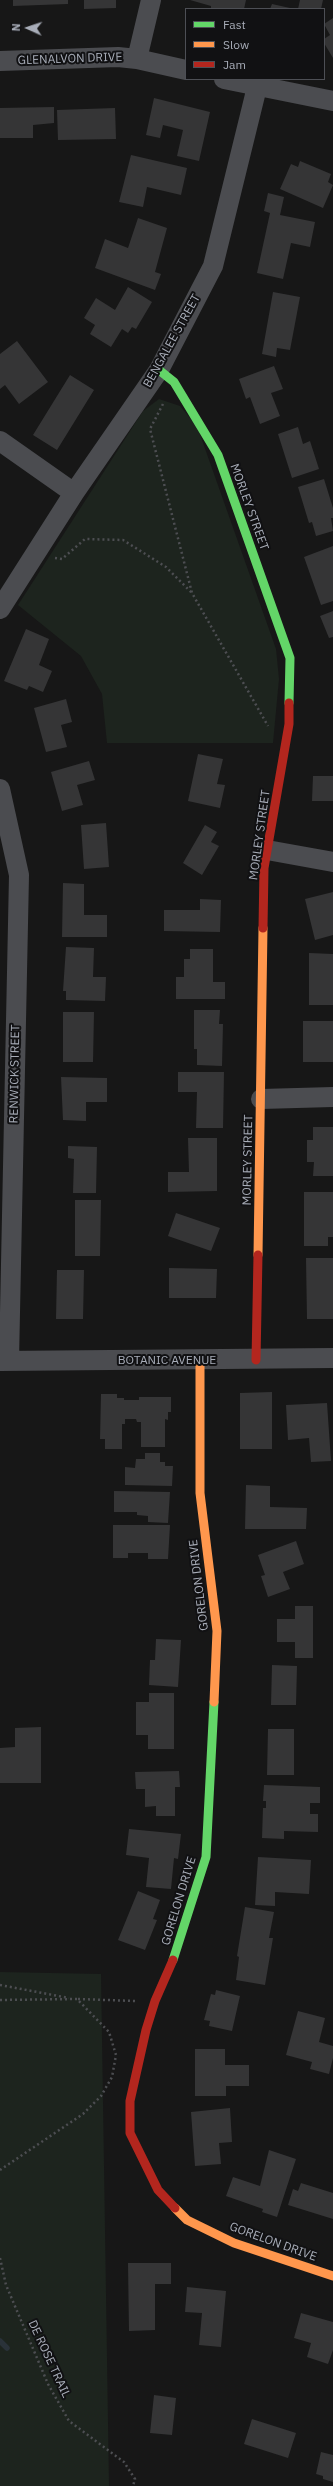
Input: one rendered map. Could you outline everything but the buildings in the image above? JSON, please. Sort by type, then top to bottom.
[{"type":"street","points":[[137,59],[151,0]]},
{"type":"street","name":"GLENALVON DRIVE","points":[[0,61],[118,57],[137,59],[185,70]]},
{"type":"street","points":[[228,80],[333,101]]},
{"type":"street","name":"BENGALEE STREET","points":[[0,609],[74,493],[166,376],[213,266],[257,87]]},
{"type":"street","name":"MORLEY STREET","points":[[166,376],[218,455],[290,658],[289,724],[264,868],[256,1360]]},
{"type":"street","points":[[0,441],[74,493]]},
{"type":"street","name":"RENWICK STREET","points":[[0,789],[19,874],[4,1361]]},
{"type":"street","points":[[267,850],[333,862]]},
{"type":"street","points":[[261,1099],[333,1097]]},
{"type":"street","name":"BOTANIC AVENUE","points":[[4,1361],[200,1361],[333,1358]]},
{"type":"street","name":"GORELON DRIVE","points":[[200,1361],[200,1493],[217,1632],[206,1857],[169,1974],[155,2001],[141,2049],[130,2101],[130,2133],[158,2190],[187,2220],[227,2240],[333,2276]]},
{"type":"path","points":[[166,376],[150,429],[192,594]]},
{"type":"path","points":[[34,556],[62,559],[86,539],[123,540],[166,566],[192,594],[269,728]]},
{"type":"path","points":[[0,1985],[77,1999],[109,2032],[116,2055],[112,2077],[101,2096],[83,2114],[0,2170]]},
{"type":"path","points":[[0,2000],[77,1999],[155,2001]]},
{"type":"path","name":"DE ROSE TRAIL","points":[[0,2258],[6,2285],[51,2390],[69,2421],[124,2462],[135,2479],[132,2486]]},
{"type":"shaded area","points":[[159,399],[180,406],[197,426],[276,649],[279,679],[273,743],[107,743],[102,694],[81,656],[18,605],[143,411]]},
{"type":"shaded area","points":[[0,1972],[101,1974],[109,2486],[0,2486]]},
{"type":"waterway","points":[[0,2341],[7,2348]]},
{"type":"traffic: fast","points":[[159,370],[174,382],[218,455],[290,658],[289,703]]},
{"type":"traffic: fast","points":[[173,1960],[206,1857],[214,1702]]},
{"type":"traffic: slow","points":[[258,1255],[263,928]]},
{"type":"traffic: slow","points":[[200,1361],[200,1493],[217,1631],[214,1702]]},
{"type":"traffic: slow","points":[[175,2208],[187,2220],[234,2243],[333,2276]]},
{"type":"traffic: jam","points":[[263,928],[264,868],[289,724],[289,703]]},
{"type":"traffic: jam","points":[[256,1360],[258,1255]]},
{"type":"traffic: jam","points":[[173,1960],[155,2001],[146,2030],[130,2101],[130,2133],[158,2190],[175,2208]]}]
